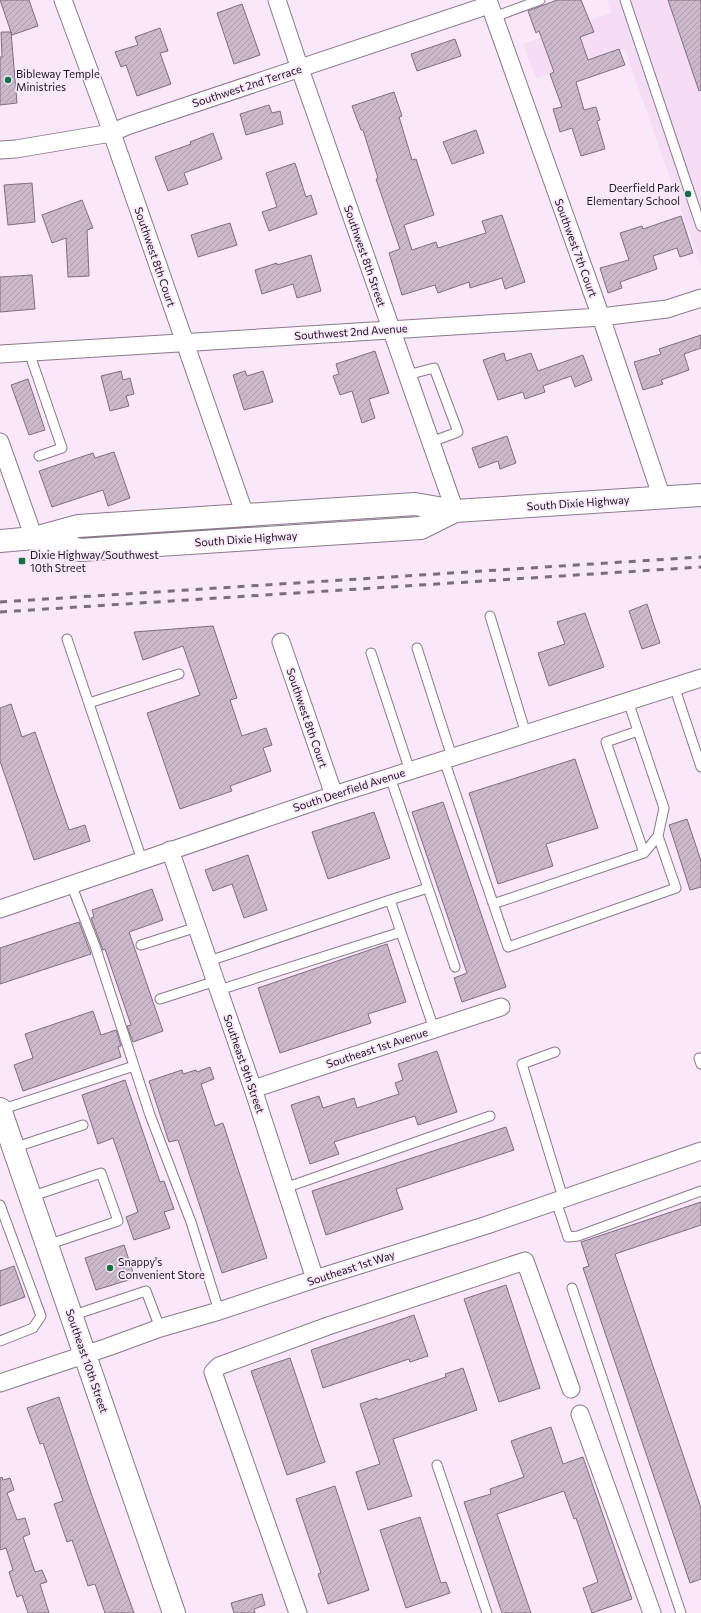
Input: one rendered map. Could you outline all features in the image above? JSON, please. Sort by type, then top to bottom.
[{"type":"main road","name":"South Dixie Highway","points":[[0,541],[34,538],[78,526],[245,515],[415,504],[455,511],[701,495]]},
{"type":"main road","name":"South Dixie Highway","points":[[34,538],[80,550],[421,528],[455,511]]},
{"type":"main road","name":"Southeast 10th Street","points":[[0,1109],[174,1613]]},
{"type":"street","name":"Southwest 8th Court","points":[[64,0],[245,515]]},
{"type":"street","name":"Southwest 8th Street","points":[[277,0],[455,511]]},
{"type":"street","name":"Southwest 2nd Terrace","points":[[0,150],[16,149],[111,133],[127,126],[490,7]]},
{"type":"street","name":"Southwest 7th Court","points":[[490,7],[601,317],[662,498]]},
{"type":"street","name":"Southwest 2nd Avenue","points":[[0,354],[601,317],[668,309],[701,298]]},
{"type":"street","points":[[0,442],[34,538]]},
{"type":"street","name":"Southwest 8th Court","points":[[281,642],[334,795]]},
{"type":"street","name":"South Deerfield Avenue","points":[[0,909],[334,795],[701,678]]},
{"type":"street","name":"Southeast 9th Street","points":[[170,850],[254,1089],[315,1279]]},
{"type":"street","name":"Southeast 1st Avenue","points":[[254,1089],[501,1007]]},
{"type":"street","name":"Southeast 1st Way","points":[[0,1383],[160,1328],[219,1311],[560,1200],[701,1151]]},
{"type":"street","points":[[298,1613],[213,1372],[219,1366],[328,1326],[525,1261],[571,1389]]},
{"type":"street","points":[[580,1414],[652,1613]]},
{"type":"lane","points":[[490,7],[540,0]]},
{"type":"lane","points":[[625,0],[698,206],[701,226]]},
{"type":"lane","points":[[30,352],[62,448],[39,456]]},
{"type":"lane","points":[[407,375],[434,368],[458,432],[431,442]]},
{"type":"lane","points":[[490,616],[526,734]]},
{"type":"lane","points":[[67,639],[142,860]]},
{"type":"lane","points":[[417,648],[448,758],[493,904],[508,947],[676,888],[658,836]]},
{"type":"lane","points":[[371,653],[410,770]]},
{"type":"lane","points":[[89,703],[179,674]]},
{"type":"lane","points":[[674,686],[701,767]]},
{"type":"lane","points":[[493,904],[644,853],[658,836],[664,808],[628,701]]},
{"type":"lane","points":[[638,731],[606,742],[644,853]]},
{"type":"lane","points":[[390,777],[455,967]]},
{"type":"lane","points":[[71,884],[95,946],[150,1115],[191,1222],[219,1311]]},
{"type":"lane","points":[[209,961],[428,888]]},
{"type":"lane","points":[[390,900],[434,1029]]},
{"type":"lane","points":[[141,945],[197,927]]},
{"type":"lane","points":[[160,999],[217,986],[401,932]]},
{"type":"lane","points":[[555,1052],[522,1064],[560,1200],[568,1237],[578,1236],[701,1191]]},
{"type":"lane","points":[[0,1109],[134,1066]]},
{"type":"lane","points":[[285,1188],[490,1116]]},
{"type":"lane","points":[[14,1148],[83,1125]]},
{"type":"lane","points":[[30,1197],[102,1173],[118,1221],[47,1245]]},
{"type":"lane","points":[[0,1204],[41,1316],[33,1328],[0,1341]]},
{"type":"lane","points":[[572,1288],[681,1613]]},
{"type":"lane","points":[[71,1316],[146,1291],[160,1328]]},
{"type":"lane","points":[[437,1465],[487,1613]]},
{"type":"shaded area","name":"Deerfield Park Elementary School","points":[[607,0],[701,0],[701,266],[625,50],[536,78],[523,44],[611,13]]},
{"type":"building","points":[[0,0],[29,0],[38,26],[12,35]]},
{"type":"building","points":[[557,0],[581,0],[594,32],[580,37],[588,60],[619,49],[625,65],[576,82],[584,110],[596,107],[600,120],[597,121],[605,149],[581,156],[572,128],[560,132],[553,109],[562,107],[550,74],[554,72],[539,31],[536,33],[528,11]]},
{"type":"building","points":[[668,0],[701,0],[701,90],[699,91]]},
{"type":"building","points":[[242,4],[260,55],[234,64],[217,13]]},
{"type":"building","points":[[160,28],[168,51],[160,53],[171,84],[137,96],[126,65],[121,67],[115,52],[138,45],[135,37]]},
{"type":"building","name":"Bibleway Temple Ministries","points":[[1,32],[11,32],[17,103],[0,105],[0,57],[2,57]]},
{"type":"building","points":[[455,39],[461,56],[417,71],[411,54]]},
{"type":"building","points":[[394,92],[402,116],[399,117],[412,160],[416,159],[434,215],[404,225],[412,250],[436,242],[438,248],[486,233],[482,221],[502,215],[525,282],[505,289],[502,278],[470,288],[469,282],[438,293],[435,285],[402,295],[389,253],[400,249],[376,179],[378,178],[363,130],[361,130],[352,106]]},
{"type":"building","points":[[269,105],[272,113],[280,111],[283,124],[246,135],[240,114]]},
{"type":"building","points":[[476,130],[484,153],[452,164],[443,142]]},
{"type":"building","points":[[213,133],[222,159],[184,173],[188,184],[168,191],[155,157],[191,144],[190,142]]},
{"type":"building","points":[[295,163],[306,197],[311,195],[317,214],[269,231],[262,212],[277,207],[266,173]]},
{"type":"building","points":[[32,183],[35,222],[8,225],[4,185]]},
{"type":"building","points":[[82,200],[93,228],[87,230],[89,276],[68,277],[66,238],[52,243],[42,215]]},
{"type":"building","points":[[681,216],[693,253],[680,257],[677,248],[653,256],[657,269],[620,282],[622,288],[608,293],[600,268],[629,260],[620,233],[642,226],[643,229]]},
{"type":"building","points":[[230,223],[237,245],[198,257],[191,235]]},
{"type":"building","points":[[311,255],[321,291],[297,298],[293,284],[262,294],[255,270]]},
{"type":"building","points":[[32,275],[35,309],[0,312],[0,277]]},
{"type":"building","points":[[701,335],[701,348],[684,354],[689,370],[661,380],[663,384],[643,390],[634,362],[661,354],[659,349]]},
{"type":"building","points":[[375,351],[389,393],[369,399],[375,418],[362,423],[352,391],[340,395],[333,376],[339,374],[336,364]]},
{"type":"building","points":[[504,353],[506,361],[531,353],[538,371],[583,355],[592,380],[575,387],[571,376],[543,386],[545,392],[525,399],[523,392],[498,400],[483,360]]},
{"type":"building","points":[[121,371],[123,380],[130,378],[134,394],[126,396],[129,406],[110,411],[101,376]]},
{"type":"building","points":[[245,371],[247,376],[263,371],[273,402],[244,410],[233,375]]},
{"type":"building","points":[[28,379],[45,430],[29,435],[11,385]]},
{"type":"building","points":[[507,436],[516,463],[500,469],[498,461],[479,468],[472,448]]},
{"type":"building","points":[[114,452],[130,498],[108,506],[103,490],[52,507],[39,471],[93,453],[95,458]]},
{"type":"building","points":[[647,604],[660,643],[642,649],[629,611]]},
{"type":"building","points":[[585,613],[604,667],[549,686],[538,653],[565,644],[557,622]]},
{"type":"building","points":[[213,626],[237,698],[230,700],[242,736],[266,728],[272,745],[263,748],[271,771],[230,786],[232,791],[180,809],[147,713],[200,695],[183,646],[143,660],[134,632]]},
{"type":"building","points":[[11,704],[22,737],[35,732],[69,830],[85,825],[90,841],[34,860],[0,761],[0,708]]},
{"type":"building","points":[[575,759],[598,828],[546,844],[553,866],[498,884],[469,793]]},
{"type":"building","points":[[443,802],[506,987],[462,1002],[454,978],[467,973],[412,812]]},
{"type":"building","points":[[374,812],[390,858],[328,879],[312,832]]},
{"type":"building","points":[[687,819],[701,861],[701,887],[690,890],[669,825]]},
{"type":"building","points":[[248,855],[267,910],[244,918],[232,884],[213,891],[205,870]]},
{"type":"building","points":[[152,889],[163,920],[129,932],[163,1031],[133,1042],[127,1026],[131,1025],[105,949],[103,950],[91,918],[94,917],[92,910]]},
{"type":"building","points":[[79,922],[91,954],[0,984],[0,948]]},
{"type":"building","points":[[387,944],[406,1002],[368,1014],[371,1023],[280,1053],[258,988]]},
{"type":"building","points":[[93,1011],[101,1035],[116,1030],[121,1046],[118,1047],[121,1057],[23,1091],[14,1065],[33,1058],[25,1034]]},
{"type":"building","points":[[437,1051],[457,1112],[418,1125],[415,1116],[334,1142],[339,1154],[310,1164],[291,1105],[319,1096],[323,1108],[354,1098],[357,1108],[399,1094],[395,1083],[403,1080],[398,1064]]},
{"type":"building","points":[[210,1067],[214,1079],[201,1084],[215,1126],[223,1123],[267,1258],[222,1273],[178,1140],[169,1142],[149,1081],[182,1070],[183,1074],[196,1070],[197,1072]]},
{"type":"building","points":[[125,1080],[160,1182],[164,1181],[174,1209],[164,1212],[170,1228],[134,1240],[126,1217],[138,1212],[113,1138],[98,1144],[82,1095]]},
{"type":"building","points":[[506,1127],[514,1150],[396,1189],[403,1209],[326,1235],[312,1191]]},
{"type":"building","points":[[701,1202],[701,1225],[615,1254],[701,1508],[701,1579],[690,1583],[583,1268],[589,1266],[581,1242]]},
{"type":"building","name":"Snappy's Convenient Store","points":[[124,1245],[135,1278],[96,1290],[85,1258]]},
{"type":"building","points":[[14,1266],[25,1297],[0,1306],[0,1271]]},
{"type":"building","points":[[506,1285],[540,1388],[499,1402],[464,1299]]},
{"type":"building","points":[[414,1315],[428,1356],[410,1362],[409,1359],[323,1388],[311,1350]]},
{"type":"building","points":[[290,1358],[325,1462],[287,1475],[251,1371]]},
{"type":"building","points":[[463,1368],[477,1410],[393,1439],[412,1496],[368,1510],[356,1472],[380,1464],[360,1404],[377,1398],[378,1400],[446,1377],[445,1374]]},
{"type":"building","points":[[59,1397],[91,1493],[134,1613],[105,1613],[95,1584],[88,1586],[72,1540],[67,1542],[54,1504],[63,1501],[43,1443],[40,1444],[27,1408]]},
{"type":"building","points":[[551,1427],[563,1464],[583,1457],[632,1599],[592,1613],[583,1588],[598,1582],[576,1518],[574,1519],[564,1491],[497,1514],[531,1613],[502,1613],[464,1502],[491,1494],[490,1489],[524,1477],[511,1441]]},
{"type":"building","points":[[2,1477],[3,1480],[10,1478],[14,1490],[7,1493],[17,1520],[25,1518],[30,1534],[23,1537],[35,1572],[42,1570],[47,1582],[40,1584],[49,1613],[28,1613],[22,1595],[17,1597],[9,1572],[13,1570],[6,1548],[0,1550],[0,1478]]},
{"type":"building","points":[[335,1486],[369,1590],[328,1604],[318,1574],[321,1573],[296,1499]]},
{"type":"building","points":[[420,1517],[441,1583],[446,1582],[450,1593],[406,1608],[380,1530]]},
{"type":"building","points":[[262,1594],[265,1605],[254,1609],[255,1613],[234,1613],[231,1603]]},
{"type":"railway","points":[[0,602],[701,557]]},
{"type":"railway","points":[[0,612],[701,567]]},
{"type":"place","name":"Bibleway Temple Ministries","points":[[8,80]]},
{"type":"place","name":"Deerfield Park Elementary School","points":[[688,194]]},
{"type":"place","name":"Dixie Highway/Southwest 10th Street","points":[[22,561]]},
{"type":"place","name":"Snappy's Convenient Store","points":[[110,1268]]}]
